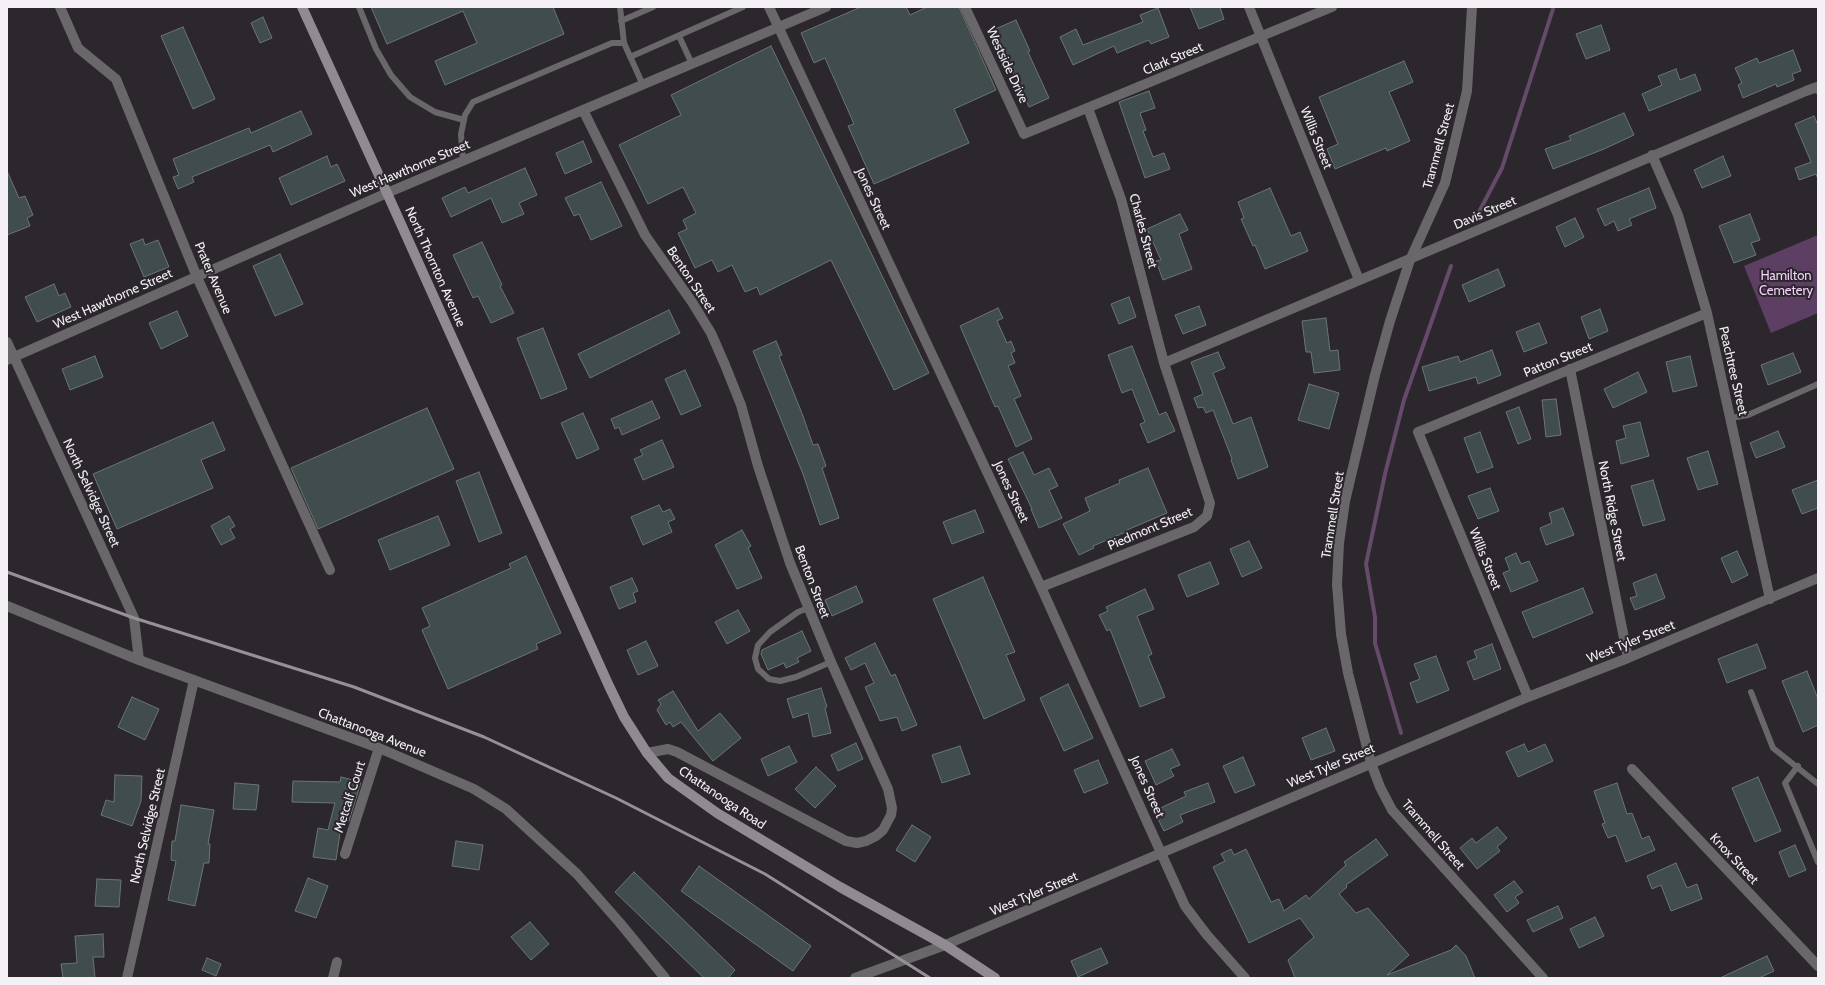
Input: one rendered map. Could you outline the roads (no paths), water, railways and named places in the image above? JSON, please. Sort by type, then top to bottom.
[{"type":"main road","name":"North Thornton Avenue","points":[[302,7],[542,539]]},
{"type":"main road","name":"Chattanooga Road","points":[[542,539],[624,717],[647,753],[668,778],[717,813],[840,887],[945,945],[995,978]]},
{"type":"street","name":"Prater Avenue","points":[[60,7],[78,48],[116,79],[197,276],[330,570]]},
{"type":"street","name":"Jones Street","points":[[769,7],[1041,587],[1185,906],[1207,935],[1245,978]]},
{"type":"street","name":"West Hawthorne Street","points":[[10,359],[387,193],[826,7]]},
{"type":"street","name":"Westside Drive","points":[[966,7],[1024,134]]},
{"type":"street","name":"Willis Street","points":[[1249,7],[1359,280]]},
{"type":"street","name":"Clark Street","points":[[1024,134],[1332,7]]},
{"type":"street","name":"Trammell Street","points":[[1472,7],[1467,91],[1445,184],[1410,260],[1390,321],[1375,375],[1345,501],[1339,543],[1337,584],[1340,634],[1348,673],[1371,763],[1380,787],[1392,810],[1543,978]]},
{"type":"street","name":"Davis Street","points":[[1164,363],[1359,280],[1410,260],[1652,156],[1817,88]]},
{"type":"street","name":"Charles Street","points":[[1088,108],[1121,199],[1164,363]]},
{"type":"street","name":"Benton Street","points":[[583,110],[645,235],[692,302],[711,333],[741,405],[758,466],[790,563],[831,662],[888,789],[892,808],[883,830],[866,841],[857,843],[846,841],[677,752],[668,749],[647,753]]},
{"type":"street","name":"Peachtree Street","points":[[1652,156],[1678,215],[1707,314],[1770,599]]},
{"type":"street","name":"Patton Street","points":[[1418,432],[1707,314]]},
{"type":"street","name":"North Selvidge Street","points":[[7,342],[10,359],[130,606],[134,618],[139,660]]},
{"type":"street","name":"Piedmont Street","points":[[1041,587],[1194,527],[1207,516],[1210,503],[1164,363]]},
{"type":"street","name":"North Ridge Street","points":[[1570,369],[1628,658]]},
{"type":"street","name":"Willis Street","points":[[1418,432],[1528,697]]},
{"type":"street","name":"West Tyler Street","points":[[855,978],[945,945],[1371,763],[1528,697],[1628,658],[1818,578]]},
{"type":"street","name":"Chattanooga Avenue","points":[[7,606],[139,660],[380,748],[474,789],[506,809],[577,874],[665,978]]},
{"type":"street","name":"North Selvidge Street","points":[[127,978],[194,680]]},
{"type":"street","name":"Metcalf Court","points":[[345,854],[380,748]]},
{"type":"street","name":"Knox Street","points":[[1632,769],[1818,966]]},
{"type":"street","points":[[333,978],[337,962]]},
{"type":"lane","points":[[359,7],[376,49],[391,75],[410,97],[435,112],[464,120]]},
{"type":"lane","points":[[620,7],[624,43],[643,85]]},
{"type":"lane","points":[[621,21],[653,7]]},
{"type":"lane","points":[[630,57],[743,7]]},
{"type":"lane","points":[[679,36],[692,64]]},
{"type":"lane","points":[[463,161],[461,134],[465,115],[473,102],[612,43],[624,43]]},
{"type":"lane","points":[[1730,418],[1748,415],[1818,384]]},
{"type":"lane","points":[[808,608],[798,612],[770,632],[758,645],[755,658],[758,669],[769,679],[780,681],[796,677],[831,662]]},
{"type":"lane","points":[[1751,692],[1773,748],[1798,766],[1818,784]]},
{"type":"lane","points":[[1798,766],[1785,783],[1818,862]]},
{"type":"waterway","points":[[1479,212],[1502,168],[1553,9]]},
{"type":"waterway","points":[[1401,733],[1375,643],[1375,617],[1366,564],[1385,474],[1404,400],[1451,266]]},
{"type":"railway","points":[[7,572],[134,618],[354,687],[484,737],[616,798],[765,874],[930,978]]},
{"type":"park label","name":"Hamilton Cemetery","points":[[1786,284]]}]
